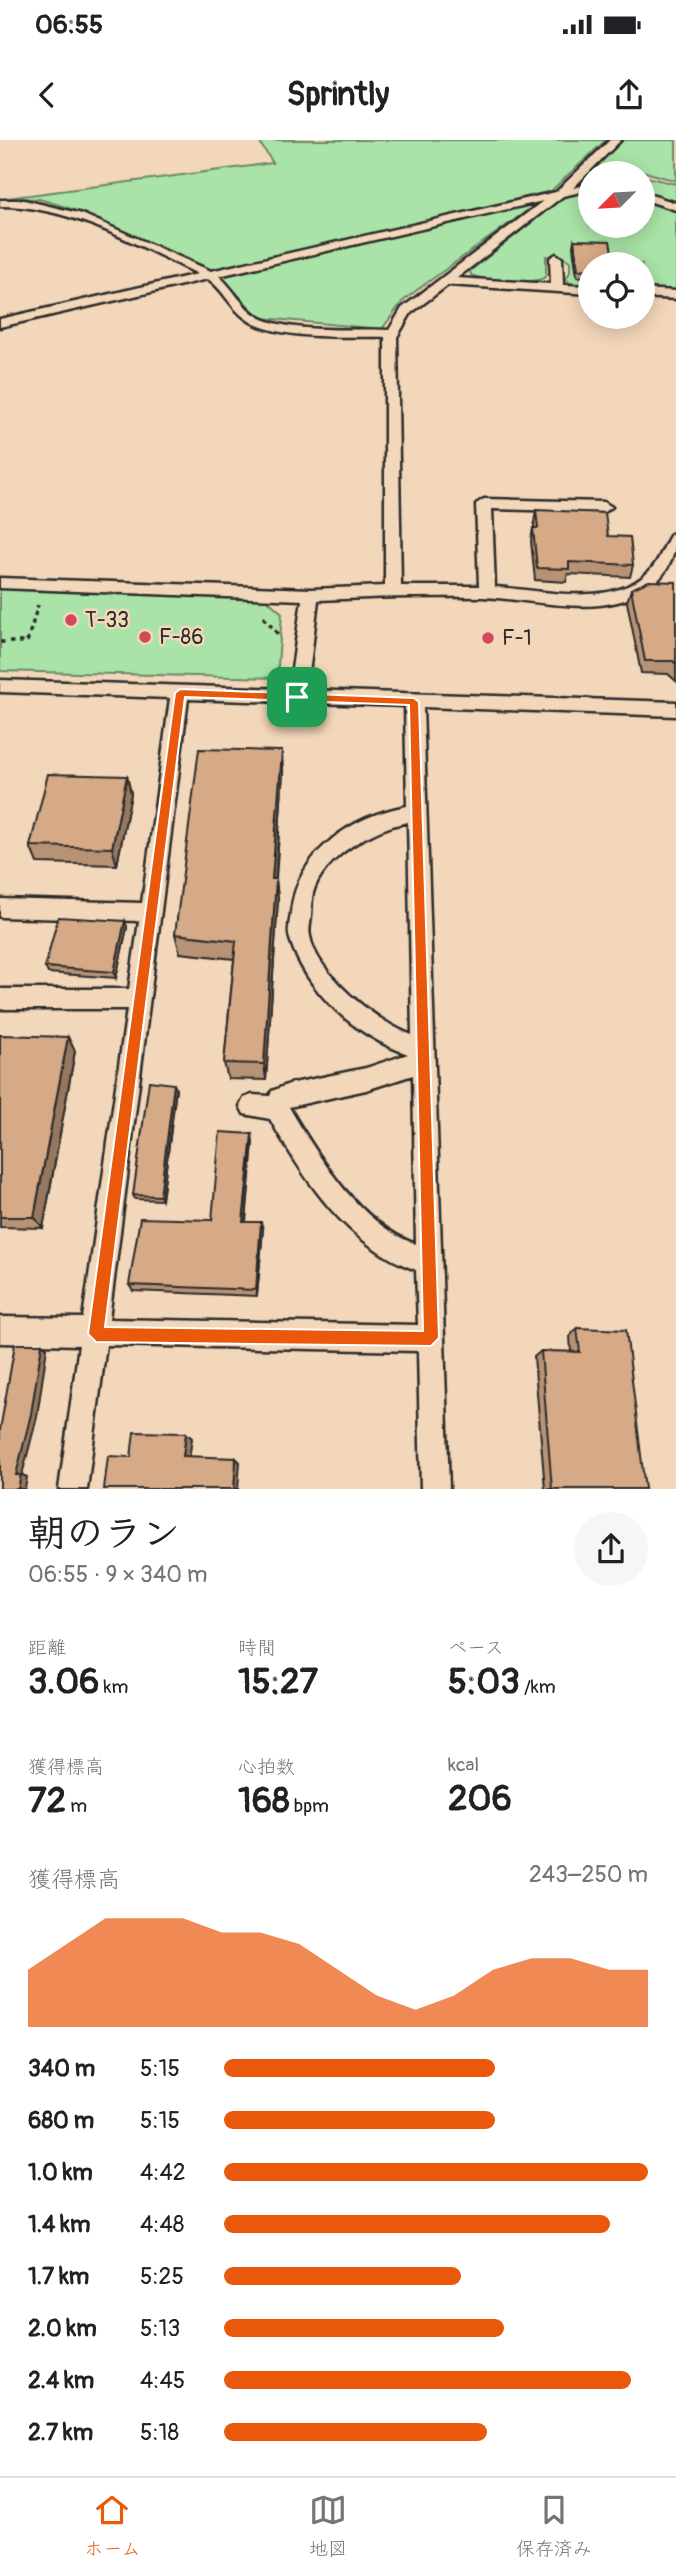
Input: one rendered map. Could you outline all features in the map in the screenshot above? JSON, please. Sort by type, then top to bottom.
[{"type":"lane","points":[[393,591],[394,334],[406,311],[562,192],[616,140]]},
{"type":"lane","points":[[0,323],[578,189]]},
{"type":"lane","points":[[655,200],[676,207]]},
{"type":"lane","points":[[0,203],[25,201],[61,209],[210,275],[225,286],[246,313],[264,324],[394,334]]},
{"type":"lane","points":[[556,258],[557,288]]},
{"type":"lane","points":[[445,281],[578,289]]},
{"type":"lane","points":[[655,294],[676,296]]},
{"type":"lane","points":[[487,592],[484,504],[604,507]]},
{"type":"lane","points":[[0,583],[311,595],[393,591],[487,592],[598,600],[634,590],[658,572],[676,538]]},
{"type":"lane","points":[[297,697],[311,595]]},
{"type":"lane","points":[[1,688],[676,709]]},
{"type":"lane","points":[[73,1489],[96,1334],[180,693]]},
{"type":"lane","points":[[414,702],[435,1489]]},
{"type":"lane","points":[[417,812],[379,818],[346,837],[314,871],[303,892],[299,937],[318,975],[356,1014],[391,1038],[423,1055]]},
{"type":"lane","points":[[0,908],[151,912]]},
{"type":"lane","points":[[0,999],[139,999]]},
{"type":"lane","points":[[276,1108],[280,1099],[289,1095],[366,1079],[423,1055]]},
{"type":"lane","points":[[252,1106],[276,1108]]},
{"type":"lane","points":[[276,1108],[314,1166],[373,1234],[394,1248],[429,1262]]},
{"type":"lane","points":[[0,1330],[96,1334],[431,1338]]},
{"type":"path","points":[[0,642],[27,642],[42,594]]},
{"type":"green space","points":[[258,140],[606,140],[583,161],[578,161],[578,166],[551,191],[215,271],[66,207],[39,199],[7,198],[273,163]]},
{"type":"green space","points":[[623,140],[676,140],[676,181],[655,175],[655,161],[601,161]]},
{"type":"green space","points":[[655,179],[676,184],[676,204],[655,197]]},
{"type":"green space","points":[[578,191],[578,238],[655,238],[655,203],[676,210],[676,291],[655,290],[655,252],[578,252],[578,284],[566,279],[570,272],[570,261],[546,256],[546,276],[540,279],[510,282],[471,275],[470,271],[570,192]]},
{"type":"green space","points":[[546,197],[402,302],[382,329],[263,318],[218,275]]},
{"type":"green space","points":[[0,586],[266,599],[282,613],[277,678],[0,671]]},
{"type":"building","points":[[574,240],[610,241],[612,252],[578,252],[578,270]]},
{"type":"building","points":[[536,510],[605,513],[608,536],[630,537],[633,565],[569,562],[569,569],[537,568],[533,528],[538,528]]},
{"type":"building","points":[[649,581],[676,582],[676,664],[673,661],[645,661],[631,589]]},
{"type":"building","points":[[199,749],[282,751],[272,879],[276,879],[264,1064],[224,1063],[236,941],[175,934]]},
{"type":"building","points":[[48,774],[127,776],[112,848],[30,846]]},
{"type":"building","points":[[58,917],[125,921],[114,972],[45,967]]},
{"type":"building","points":[[0,1035],[68,1037],[34,1217],[0,1217]]},
{"type":"building","points":[[149,1081],[174,1084],[160,1196],[133,1195]]},
{"type":"building","points":[[220,1132],[252,1134],[243,1222],[261,1222],[256,1290],[129,1285],[140,1218],[212,1220]]},
{"type":"building","points":[[577,1328],[626,1330],[645,1489],[552,1489],[541,1351],[580,1352]]},
{"type":"building","points":[[15,1344],[42,1344],[31,1414],[16,1475],[21,1475],[18,1489],[0,1489],[0,1430]]},
{"type":"building","points":[[134,1432],[186,1433],[183,1456],[236,1458],[234,1489],[104,1489],[108,1456],[131,1457]]},
{"type":"place","name":"T-33","points":[[71,620]]},
{"type":"place","name":"F-86","points":[[145,637]]},
{"type":"place","name":"F-1","points":[[488,638]]},
{"type":"route","points":[[180,693],[297,697],[414,702],[431,1338],[96,1334],[180,693]]}]
